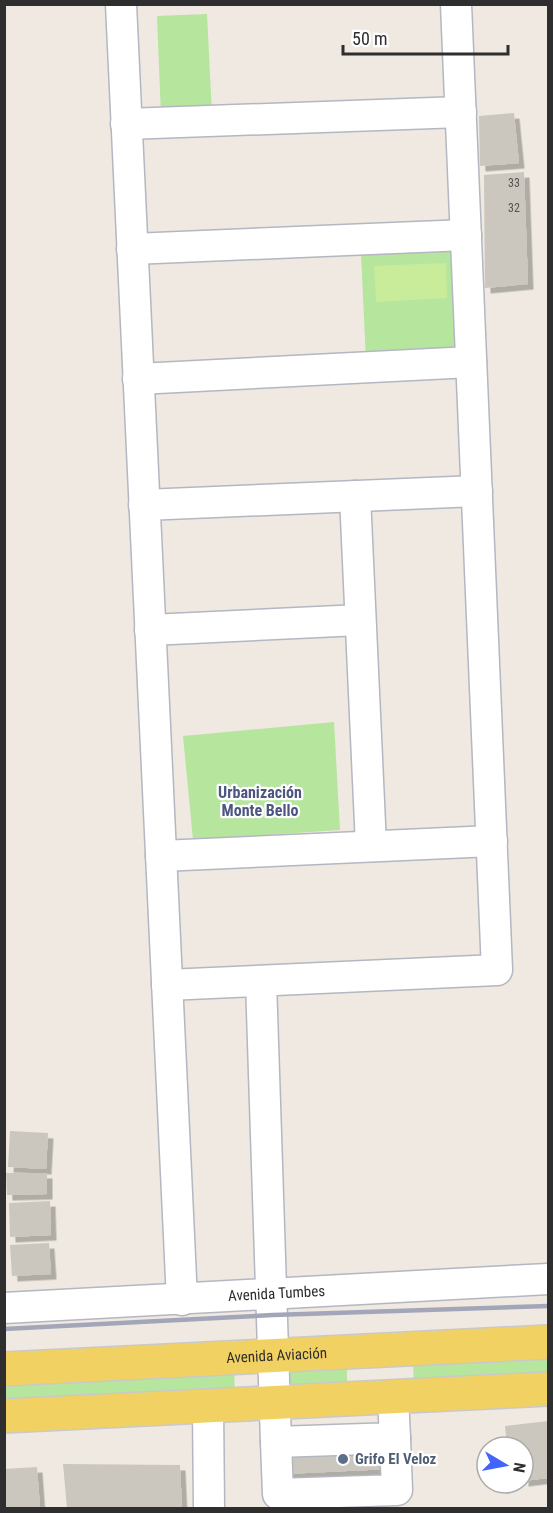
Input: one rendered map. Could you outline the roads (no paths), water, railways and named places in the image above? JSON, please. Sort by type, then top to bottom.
[{"type":"main road","name":"Avenida Aviación","points":[[4,1369],[549,1342]]},
{"type":"main road","points":[[392,1350],[393,1397]]},
{"type":"main road","points":[[4,1416],[549,1389]]},
{"type":"street","points":[[121,4],[183,1300]]},
{"type":"street","points":[[167,985],[497,970],[456,4]]},
{"type":"street","points":[[126,124],[461,112]]},
{"type":"street","points":[[132,249],[466,235]]},
{"type":"street","points":[[138,379],[471,362]]},
{"type":"street","points":[[144,505],[477,491]]},
{"type":"street","points":[[355,496],[371,846]]},
{"type":"street","points":[[150,630],[360,620]]},
{"type":"street","points":[[161,856],[492,841]]},
{"type":"street","points":[[261,981],[278,1494],[396,1490],[393,1397]]},
{"type":"street","name":"Avenida Tumbes","points":[[4,1308],[273,1296],[549,1280]]},
{"type":"street","points":[[208,1407],[209,1509]]},
{"type":"street","points":[[276,1442],[395,1438]]},
{"type":"railway","points":[[4,1329],[273,1315],[548,1306]]},
{"type":"place","name":"Grifo El Veloz","points":[[343,1459]]},
{"type":"district","name":"Urbanización Monte Bello","points":[[260,801]]}]
